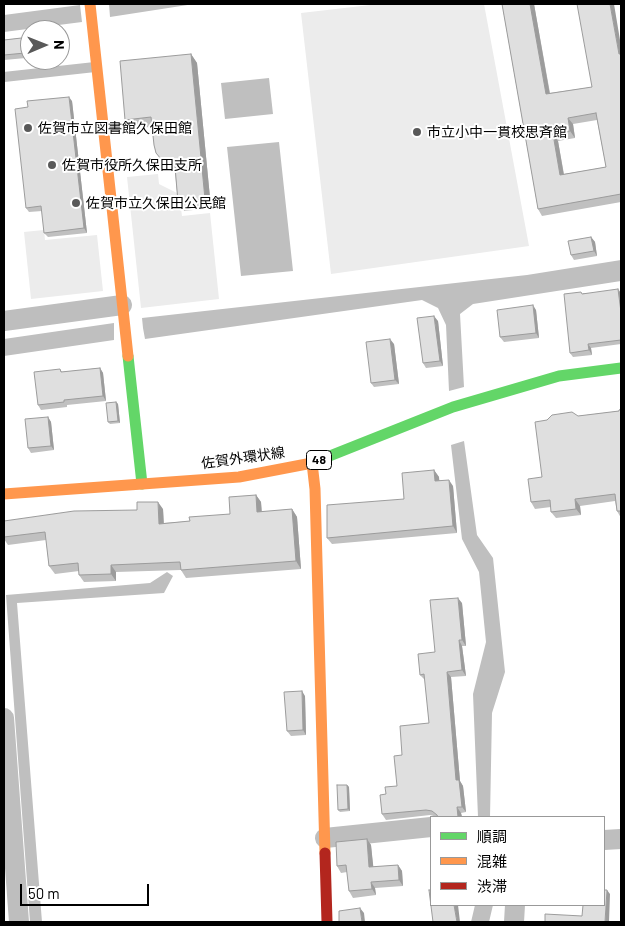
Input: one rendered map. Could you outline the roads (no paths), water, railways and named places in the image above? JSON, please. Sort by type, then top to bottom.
[{"type":"street","points":[[90,4],[142,484]]},
{"type":"street","points":[[4,321],[122,305]]},
{"type":"street","name":"佐賀外環状線","points":[[4,494],[240,477],[312,463],[452,407],[559,376],[621,368]]},
{"type":"street","points":[[312,463],[315,498],[327,922]]},
{"type":"street","points":[[4,718],[19,922]]},
{"type":"street","points":[[325,838],[430,827]]},
{"type":"street","points":[[605,840],[621,839]]},
{"type":"street","points":[[514,922],[515,906]]},
{"type":"lane","points":[[4,77],[97,67]]},
{"type":"place","name":"佐賀市立図書館久保田館","points":[[28,128]]},
{"type":"place","name":"市立小中一貫校思斉館","points":[[417,132]]},
{"type":"place","name":"佐賀市役所久保田支所","points":[[52,165]]},
{"type":"place","name":"佐賀市立久保田公民館","points":[[76,203]]}]
